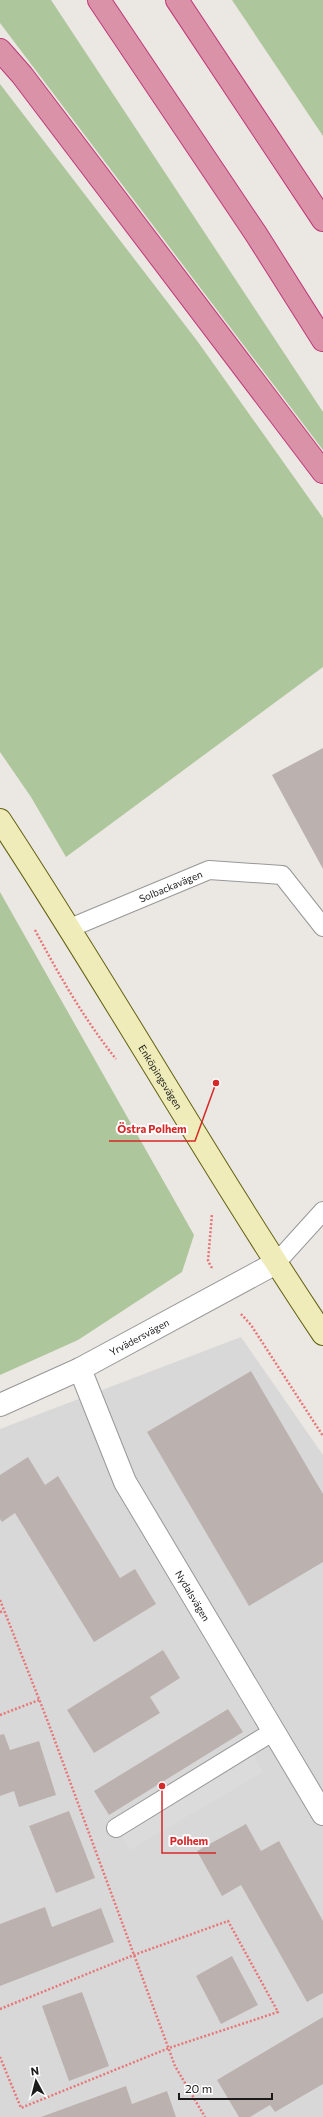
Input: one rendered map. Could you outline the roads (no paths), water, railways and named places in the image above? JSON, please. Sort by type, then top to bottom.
[{"type":"highway","points":[[99,0],[256,234],[323,340]]},
{"type":"highway","points":[[177,0],[317,207],[323,220]]},
{"type":"highway","points":[[0,50],[22,75],[323,472]]},
{"type":"street","name":"Enköpingsvägen","points":[[0,820],[70,928],[276,1263],[323,1334]]},
{"type":"street","name":"Yrvädersvägen","points":[[0,1405],[80,1370],[276,1263]]},
{"type":"street","name":"Nydalsvägen","points":[[80,1370],[126,1482],[323,1814]]},
{"type":"lane","name":"Solbackavägen","points":[[70,928],[209,870],[282,876],[323,927]]},
{"type":"lane","points":[[276,1263],[323,1211]]},
{"type":"lane","points":[[116,1828],[274,1731]]},
{"type":"place","name":"Östra Polhem","points":[[216,1083]]},
{"type":"place","name":"Polhem","points":[[162,1786]]}]
